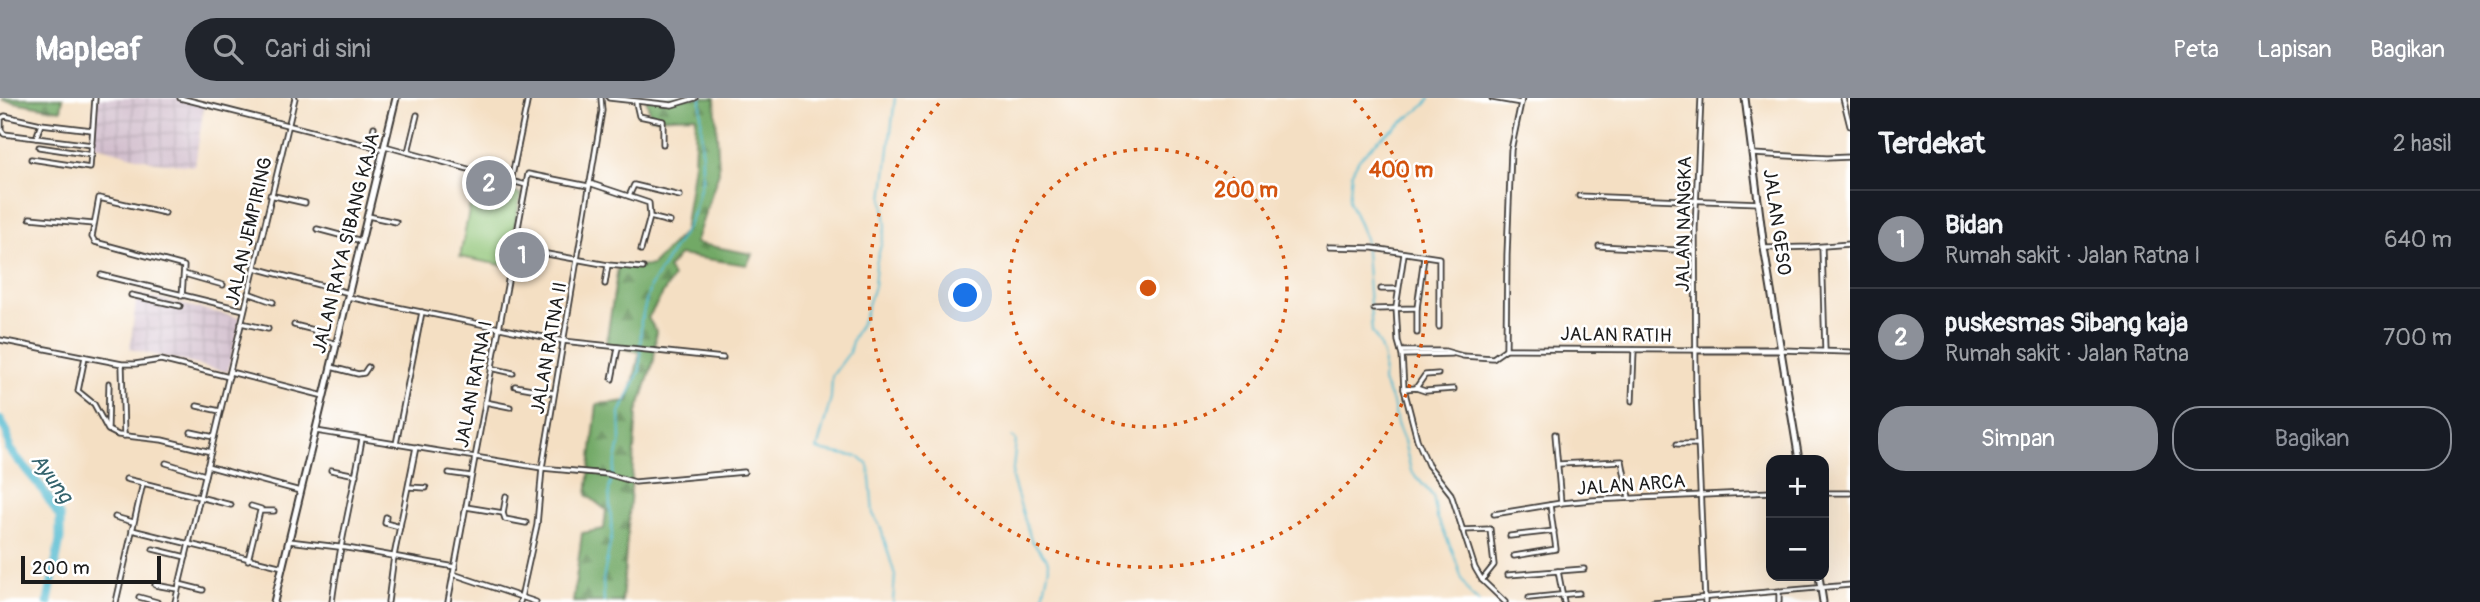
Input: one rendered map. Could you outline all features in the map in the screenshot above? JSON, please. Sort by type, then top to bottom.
[{"type":"main road","name":"JALAN RAYA SIBANG KAJA","points":[[274,602],[396,98]]},
{"type":"main road","name":"JALAN GESO","points":[[1745,98],[1764,248],[1798,455]]},
{"type":"main road","name":"JALAN RATIH","points":[[1696,350],[1782,350]]},
{"type":"main road","points":[[1820,581],[1823,602]]},
{"type":"street","points":[[31,159],[88,169],[92,166],[95,98]]},
{"type":"street","points":[[180,98],[370,146],[408,152],[526,185]]},
{"type":"street","points":[[203,104],[205,98]]},
{"type":"street","name":"JALAN JEMPIRING","points":[[175,602],[295,98]]},
{"type":"street","points":[[511,181],[528,98]]},
{"type":"street","name":"JALAN RATNA II","points":[[520,599],[537,525],[542,468],[602,111],[601,98]]},
{"type":"street","points":[[608,98],[671,105],[695,98]]},
{"type":"street","points":[[1492,98],[1522,100],[1511,150],[1506,349]]},
{"type":"street","name":"JALAN NANGKA","points":[[1702,98],[1695,251],[1697,444],[1704,600]]},
{"type":"street","points":[[1843,98],[1850,126]]},
{"type":"street","points":[[636,103],[639,116],[663,121],[663,144]]},
{"type":"street","points":[[408,152],[417,115]]},
{"type":"street","points":[[92,130],[41,124],[5,116],[1,118],[1,130],[4,134],[92,145]]},
{"type":"street","points":[[36,138],[41,124]]},
{"type":"street","points":[[370,146],[374,127]]},
{"type":"street","points":[[39,147],[92,155]]},
{"type":"street","points":[[1752,154],[1850,157]]},
{"type":"street","name":"JALAN RATNA I","points":[[448,602],[498,328],[530,173],[589,185]]},
{"type":"street","points":[[589,185],[649,203],[649,217],[641,250]]},
{"type":"street","points":[[629,196],[634,185],[680,196]]},
{"type":"street","points":[[270,195],[305,203]]},
{"type":"street","points":[[1579,196],[1759,204]]},
{"type":"street","points":[[165,213],[99,197],[92,234],[95,242],[184,266],[181,296]]},
{"type":"street","points":[[368,216],[396,222]]},
{"type":"street","points":[[649,217],[670,222]]},
{"type":"street","points":[[30,218],[93,224]]},
{"type":"street","points":[[317,229],[362,241]]},
{"type":"street","points":[[1764,248],[1850,244]]},
{"type":"street","points":[[1599,246],[1695,251]]},
{"type":"street","points":[[1329,247],[1364,247],[1439,258],[1439,327]]},
{"type":"street","points":[[1822,247],[1825,351]]},
{"type":"street","points":[[514,248],[608,265],[643,268]]},
{"type":"street","points":[[1404,254],[1396,307],[1404,388],[1422,451],[1428,465],[1451,494],[1475,568],[1482,580],[1505,602]]},
{"type":"street","points":[[1417,333],[1417,307],[1424,257]]},
{"type":"street","points":[[605,284],[608,265]]},
{"type":"street","points":[[255,268],[349,295],[563,341],[723,358]]},
{"type":"street","points":[[184,274],[223,285]]},
{"type":"street","points":[[101,275],[244,310]]},
{"type":"street","points":[[153,299],[155,289]]},
{"type":"street","points":[[1381,289],[1398,289]]},
{"type":"street","points":[[248,293],[273,302]]},
{"type":"street","points":[[131,295],[180,306]]},
{"type":"street","points":[[1374,309],[1417,307]]},
{"type":"street","points":[[396,444],[422,312]]},
{"type":"street","points":[[241,323],[268,329]]},
{"type":"street","points":[[294,326],[314,330],[317,338],[337,344]]},
{"type":"street","points":[[0,340],[122,364],[135,365],[162,360],[229,377]]},
{"type":"street","points":[[612,379],[618,348]]},
{"type":"street","name":"JALAN RATIH","points":[[1401,353],[1493,358],[1506,349],[1696,350]]},
{"type":"street","points":[[1632,401],[1634,350]]},
{"type":"street","points":[[1782,350],[1850,352]]},
{"type":"street","points":[[85,357],[78,391],[94,404],[113,434],[162,440],[211,452]]},
{"type":"street","points":[[122,364],[124,436]]},
{"type":"street","points":[[331,367],[359,374],[364,373],[368,367]]},
{"type":"street","points":[[491,368],[513,373]]},
{"type":"street","points":[[230,372],[324,396]]},
{"type":"street","points":[[1416,388],[1425,375],[1438,374]]},
{"type":"street","points":[[108,430],[109,383]]},
{"type":"street","points":[[514,386],[555,394]]},
{"type":"street","points":[[1404,388],[1425,391],[1454,389]]},
{"type":"street","points":[[485,401],[510,407]]},
{"type":"street","points":[[197,406],[220,411]]},
{"type":"street","points":[[316,431],[542,468],[607,474],[635,482],[744,472]]},
{"type":"street","points":[[191,432],[214,437]]},
{"type":"street","points":[[1555,434],[1561,503]]},
{"type":"street","points":[[332,602],[362,439]]},
{"type":"street","points":[[1677,444],[1697,444]]},
{"type":"street","points":[[388,602],[415,447]]},
{"type":"street","points":[[1559,464],[1622,461],[1629,498]]},
{"type":"street","points":[[166,463],[205,475]]},
{"type":"street","points":[[207,466],[301,491]]},
{"type":"street","points":[[331,470],[356,475]]},
{"type":"street","points":[[449,473],[471,476]]},
{"type":"street","points":[[126,479],[231,505]]},
{"type":"street","points":[[116,602],[143,483]]},
{"type":"street","points":[[409,488],[426,488]]},
{"type":"street","name":"JALAN ARCA","points":[[1494,514],[1561,503],[1766,492]]},
{"type":"street","points":[[1829,493],[1850,493]]},
{"type":"street","points":[[506,496],[503,513],[505,519],[526,523]]},
{"type":"street","points":[[1514,556],[1555,550],[1550,505]]},
{"type":"street","points":[[251,506],[274,511]]},
{"type":"street","points":[[466,506],[503,513]]},
{"type":"street","points":[[248,560],[261,509]]},
{"type":"street","points":[[115,517],[134,523]]},
{"type":"street","points":[[386,517],[385,523],[400,527]]},
{"type":"street","points":[[132,530],[283,567]]},
{"type":"street","points":[[1462,530],[1491,530],[1494,565],[1482,580]]},
{"type":"street","points":[[1510,536],[1554,531]]},
{"type":"street","points":[[289,541],[455,567]]},
{"type":"street","points":[[153,549],[186,557]]},
{"type":"street","points":[[1508,575],[1584,569]]},
{"type":"street","points":[[1559,571],[1564,602]]},
{"type":"street","points":[[453,574],[520,599],[536,602]]},
{"type":"street","points":[[155,585],[203,590]]},
{"type":"street","points":[[1653,602],[1704,600],[1850,585]]},
{"type":"street","points":[[1779,592],[1779,602]]},
{"type":"street","points":[[1529,598],[1579,593]]},
{"type":"street","points":[[139,597],[157,602]]},
{"type":"shaded area","points":[[95,98],[178,98],[204,104],[195,166],[155,162],[90,144]]},
{"type":"shaded area","points":[[137,294],[241,318],[228,372],[130,349]]},
{"type":"green space","points":[[63,98],[61,110],[2,100]]},
{"type":"green space","points":[[646,98],[715,98],[719,172],[695,243],[752,254],[747,265],[679,255],[668,268],[673,277],[648,318],[656,331],[654,360],[637,413],[622,602],[573,602],[582,533],[604,529],[606,510],[587,495],[597,404],[629,401],[640,352],[606,344],[618,267],[652,265],[684,232],[694,163],[696,116],[651,118]]},
{"type":"green space","points":[[474,185],[521,194],[507,266],[460,257]]},
{"type":"waterway","points":[[604,602],[603,580],[612,534],[609,490],[621,439],[620,413],[640,370],[641,321],[650,287],[687,227],[702,180],[701,98]]},
{"type":"waterway","points":[[893,602],[895,575],[880,526],[873,514],[869,466],[859,457],[817,450],[831,398],[832,376],[849,353],[874,286],[876,264],[886,225],[883,199],[895,98]]},
{"type":"waterway","points":[[1430,98],[1359,159],[1352,172],[1349,201],[1365,238],[1372,332],[1384,359],[1383,382],[1393,403],[1411,471],[1433,496],[1437,517],[1462,579],[1470,594],[1479,602]]},
{"type":"waterway","name":"Ayung","points":[[0,420],[7,432],[10,450],[41,487],[60,517],[60,540],[48,602]]},
{"type":"waterway","points":[[1012,437],[1016,440],[1012,478],[1031,540],[1047,559],[1049,567],[1042,602]]},
{"type":"place","name":"puskesmas Sibang kaja","points":[[489,183]]},
{"type":"place","name":"Bidan","points":[[522,255]]}]
